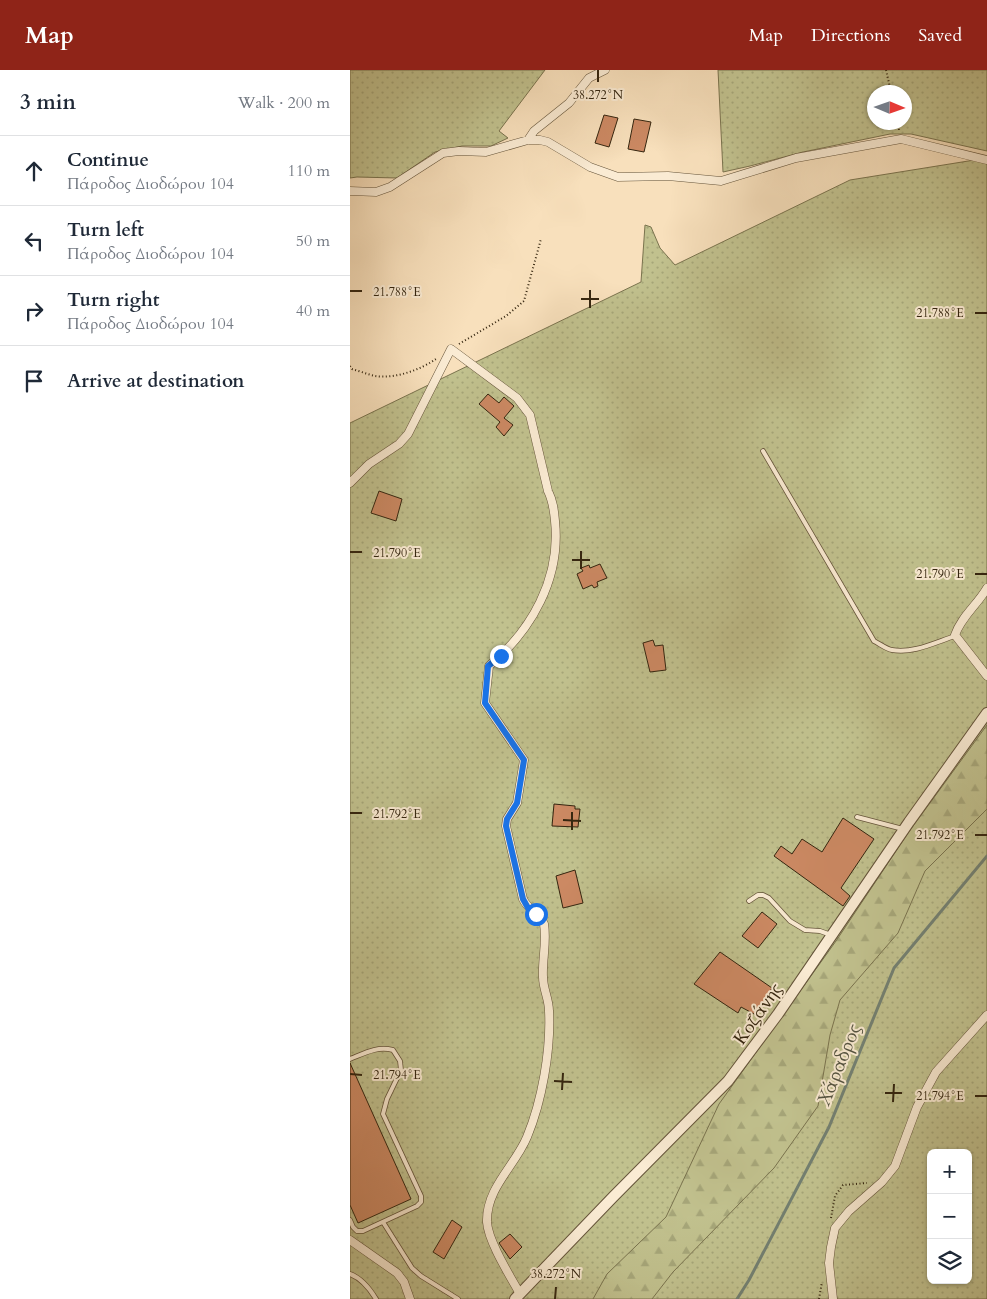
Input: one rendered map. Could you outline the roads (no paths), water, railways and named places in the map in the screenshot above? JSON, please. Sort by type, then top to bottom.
[{"type":"street","points":[[528,140],[534,131],[569,103],[589,78],[605,70]]},
{"type":"street","points":[[350,192],[376,192],[390,187],[443,153],[459,151],[486,152],[528,140],[548,142],[590,167],[618,177],[668,176],[721,181],[796,158],[901,139],[987,160]]},
{"type":"street","points":[[350,483],[369,464],[399,444],[408,434],[451,349],[517,398],[530,415],[548,491],[552,498],[556,541],[552,570],[536,609],[516,640],[488,666],[485,703],[524,760],[517,803],[507,819],[506,829],[523,899],[528,908],[541,918],[544,927],[543,977],[549,1004],[549,1032],[534,1117],[523,1147],[489,1201],[487,1223],[496,1250],[518,1296]]},
{"type":"street","points":[[987,588],[958,627],[955,636],[987,676]]},
{"type":"street","name":"Κοζάνης","points":[[518,1296],[728,1081],[750,1055],[904,830],[987,713]]},
{"type":"street","points":[[833,1299],[829,1263],[835,1228],[849,1211],[882,1182],[895,1166],[917,1107],[936,1072],[987,1015]]},
{"type":"street","points":[[350,1240],[397,1273],[404,1282],[410,1299]]},
{"type":"lane","points":[[763,452],[874,641],[891,650],[905,651],[955,636]]},
{"type":"lane","points":[[857,817],[899,827],[904,830]]},
{"type":"lane","points":[[749,901],[758,895],[763,895],[770,898],[790,921],[805,930],[820,931],[832,935]]},
{"type":"lane","points":[[350,1059],[374,1049],[384,1048],[393,1050],[400,1060],[401,1070],[387,1099],[384,1114],[421,1196],[421,1202],[417,1206],[363,1231],[357,1231],[350,1220]]},
{"type":"lane","points":[[383,1222],[412,1268],[420,1276],[458,1299]]},
{"type":"lane","points":[[350,1274],[354,1275],[369,1288],[376,1299]]},
{"type":"waterway","name":"Χάραδρος","points":[[737,1299],[749,1280],[829,1127],[894,968],[987,856]]}]
